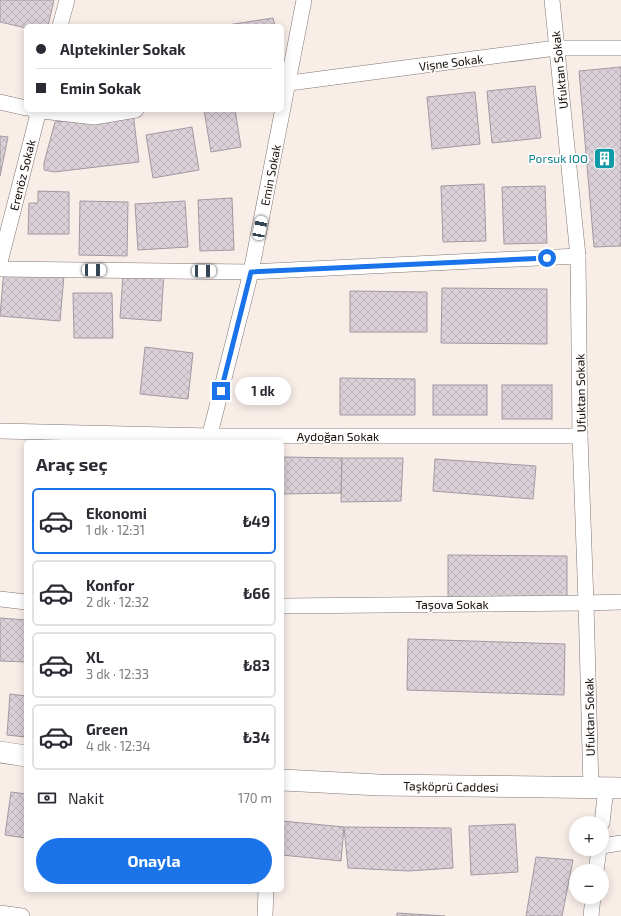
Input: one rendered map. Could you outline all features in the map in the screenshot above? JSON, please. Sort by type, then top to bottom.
[{"type":"main road","points":[[0,752],[24,756]]},
{"type":"main road","name":"Taşköprü Caddesi","points":[[284,780],[379,785],[606,788]]},
{"type":"street","points":[[61,24],[67,0]]},
{"type":"street","name":"Emin Sokak","points":[[285,83],[304,0]]},
{"type":"street","name":"Ufuktan Sokak","points":[[552,0],[578,256],[580,436],[586,603],[606,788],[603,816]]},
{"type":"street","name":"Vişne Sokak","points":[[285,83],[556,48],[621,48]]},
{"type":"street","points":[[0,102],[24,108]]},
{"type":"street","name":"Erenöz Sokak","points":[[0,262],[34,112]]},
{"type":"street","points":[[51,112],[94,117],[124,112]]},
{"type":"street","name":"Emin Sokak","points":[[209,439],[251,272],[280,112]]},
{"type":"street","points":[[0,269],[251,272],[578,256]]},
{"type":"street","name":"Aydoğan Sokak","points":[[0,431],[209,439],[580,436]]},
{"type":"street","points":[[0,598],[24,602]]},
{"type":"street","name":"Taşova Sokak","points":[[284,606],[621,602]]},
{"type":"street","points":[[609,845],[621,843]]},
{"type":"street","points":[[265,916],[266,892]]},
{"type":"street","points":[[591,916],[592,904]]},
{"type":"street","points":[[0,913],[22,916]]},
{"type":"building","points":[[0,0],[54,0],[48,24],[24,24],[24,28],[0,22]]},
{"type":"building","points":[[273,18],[274,24],[234,24]]},
{"type":"building","name":"Porsuk IOO","points":[[621,67],[621,246],[594,247],[579,71]]},
{"type":"building","points":[[535,86],[541,138],[492,143],[487,91]]},
{"type":"building","points":[[475,92],[480,144],[432,149],[427,97]]},
{"type":"building","points":[[204,112],[235,112],[241,147],[211,152]]},
{"type":"building","points":[[133,113],[139,162],[54,172],[44,170],[44,163],[55,122]]},
{"type":"building","points":[[192,127],[199,170],[153,178],[146,135]]},
{"type":"building","points":[[0,136],[8,137],[0,176]]},
{"type":"building","points":[[484,184],[486,241],[443,242],[441,186]]},
{"type":"building","points":[[545,186],[547,243],[504,244],[502,187]]},
{"type":"building","points":[[38,191],[69,192],[69,234],[28,234],[29,203],[38,203]]},
{"type":"building","points":[[232,198],[234,250],[200,251],[198,200]]},
{"type":"building","points":[[80,201],[128,202],[127,256],[79,255]]},
{"type":"building","points":[[185,201],[188,247],[138,250],[135,204]]},
{"type":"building","points":[[4,270],[64,275],[60,321],[0,316]]},
{"type":"building","points":[[164,271],[161,321],[120,318],[123,275]]},
{"type":"building","points":[[442,288],[547,289],[547,344],[441,343]]},
{"type":"building","points":[[350,291],[427,292],[427,332],[350,332]]},
{"type":"building","points":[[73,293],[112,293],[113,338],[74,338]]},
{"type":"building","points":[[145,347],[193,353],[188,399],[140,394]]},
{"type":"building","points":[[340,378],[415,379],[415,415],[340,415]]},
{"type":"building","points":[[433,385],[487,385],[487,415],[433,415]]},
{"type":"building","points":[[502,385],[552,385],[552,419],[502,419]]},
{"type":"building","points":[[284,457],[342,458],[341,493],[284,494]]},
{"type":"building","points":[[342,458],[403,458],[401,501],[341,502]]},
{"type":"building","points":[[435,459],[536,466],[533,499],[433,491]]},
{"type":"building","points":[[448,555],[567,556],[567,598],[448,597]]},
{"type":"building","points":[[0,618],[24,620],[24,662],[0,661]]},
{"type":"building","points":[[408,639],[565,644],[564,695],[407,690]]},
{"type":"building","points":[[10,694],[24,696],[24,737],[7,735]]},
{"type":"building","points":[[11,792],[24,794],[24,838],[5,835]]},
{"type":"building","points":[[284,821],[344,827],[341,861],[284,855]]},
{"type":"building","points":[[515,824],[518,872],[471,875],[469,826]]},
{"type":"building","points":[[344,827],[451,828],[453,868],[409,871],[348,868]]},
{"type":"building","points":[[536,857],[573,860],[572,864],[569,864],[569,880],[562,916],[526,916]]},
{"type":"building","points":[[397,913],[445,916],[397,916]]},
{"type":"place","name":"Porsuk IOO","points":[[604,158]]},
{"type":"route","points":[[221,391],[251,272],[547,258]]}]
